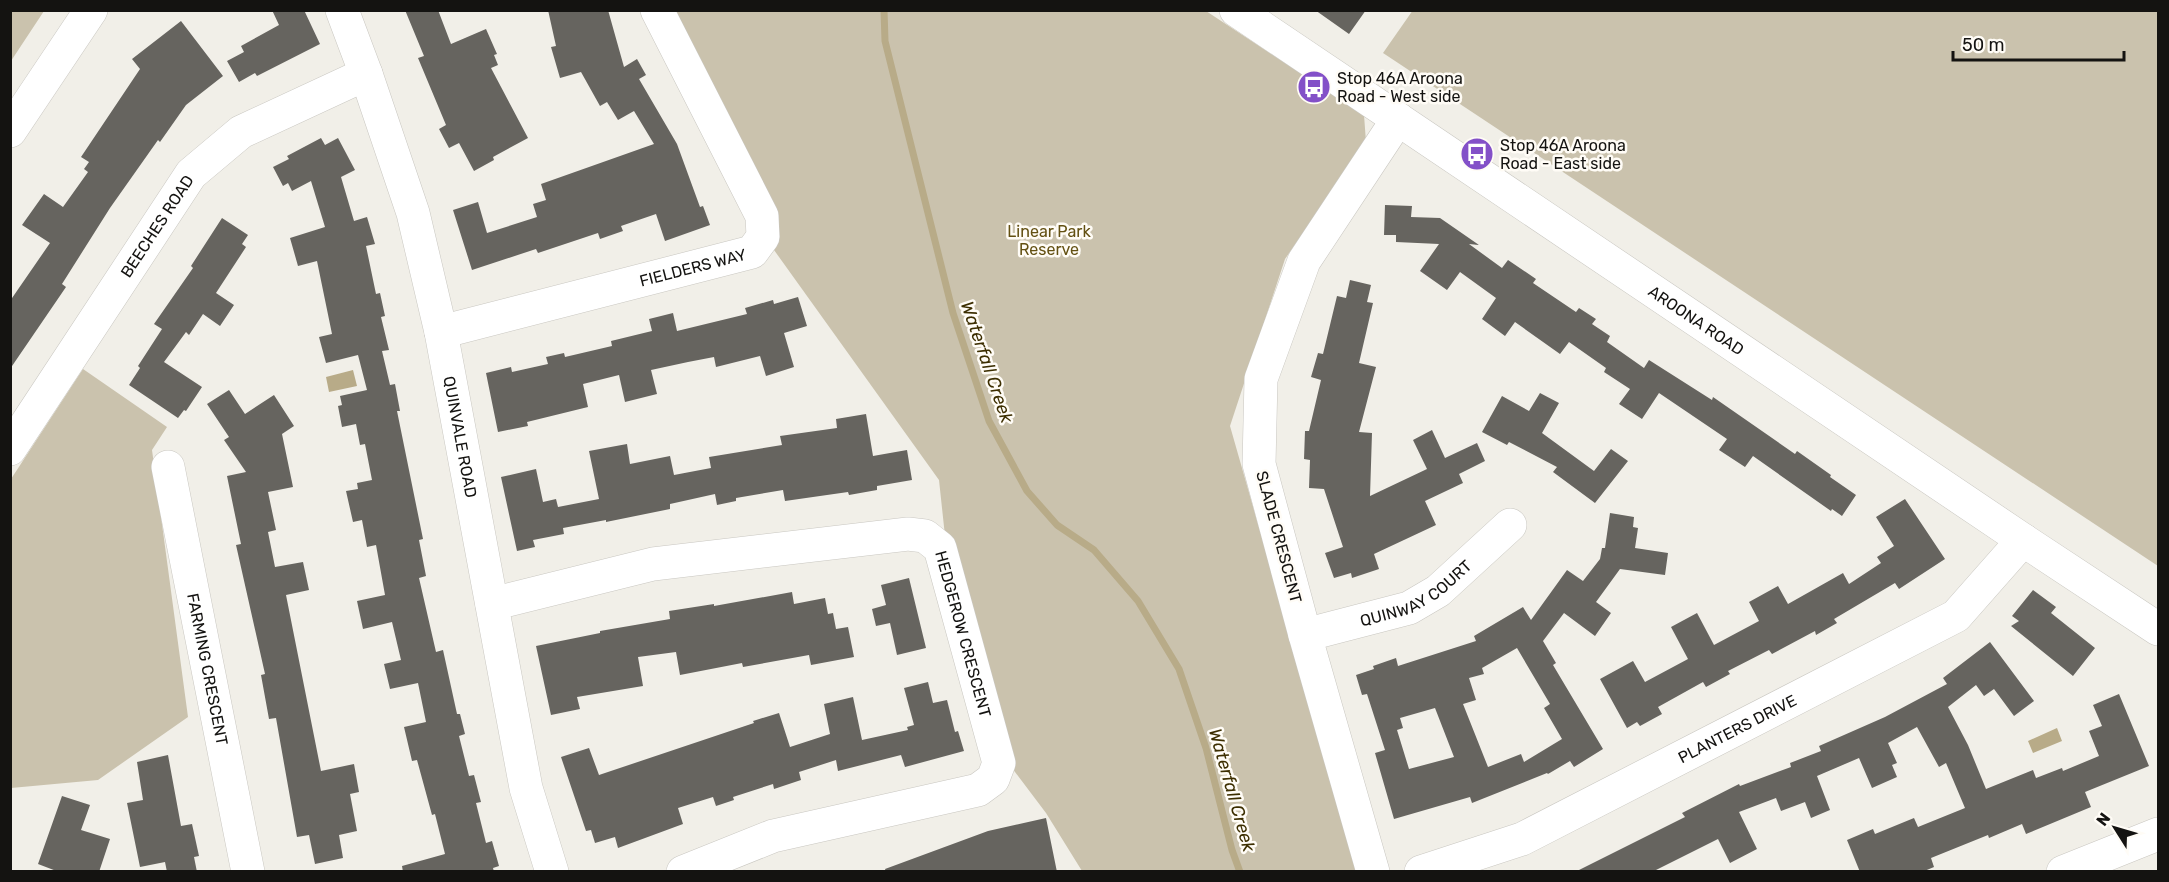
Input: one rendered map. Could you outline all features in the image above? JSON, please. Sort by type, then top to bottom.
[{"type":"street","points":[[10,131],[91,10]]},
{"type":"street","name":"QUINVALE ROAD","points":[[342,10],[366,74],[412,213],[441,332],[526,789],[552,872]]},
{"type":"street","name":"FIELDERS WAY","points":[[441,332],[752,252],[763,237],[762,216],[657,10]]},
{"type":"street","name":"AROONA ROAD","points":[[1246,13],[1398,119],[2158,629]]},
{"type":"street","name":"BEECHES ROAD","points":[[10,449],[191,174],[241,132],[366,74]]},
{"type":"street","name":"SLADE CRESCENT","points":[[1373,872],[1259,464],[1261,379],[1304,261],[1398,119]]},
{"type":"street","name":"FARMING CRESCENT","points":[[168,467],[248,872]]},
{"type":"street","name":"QUINWAY COURT","points":[[1305,635],[1409,608],[1438,591],[1510,525]]},
{"type":"street","name":"HEDGEROW CRESCENT","points":[[492,604],[653,564],[908,534],[925,536],[940,548],[999,763],[993,779],[978,790],[773,836],[683,872]]},
{"type":"street","name":"PLANTERS DRIVE","points":[[1421,872],[1522,840],[1956,616],[2023,540]]},
{"type":"street","points":[[2063,872],[2158,834]]},
{"type":"green space","points":[[1413,10],[2158,11],[2158,566],[1383,53]]},
{"type":"green space","points":[[10,11],[44,11],[11,61]]},
{"type":"green space","name":"Linear Park Reserve","points":[[670,11],[1206,11],[1364,115],[1366,142],[1285,259],[1230,426],[1357,871],[1082,871],[1046,813],[1012,768],[945,536],[939,480],[774,250],[774,220]]},
{"type":"green space","points":[[83,369],[167,427],[152,450],[188,717],[98,780],[11,788],[11,479]]},
{"type":"shaded area","points":[[353,370],[357,386],[329,392],[326,377]]},
{"type":"shaded area","points":[[2057,728],[2062,741],[2033,753],[2028,741]]},
{"type":"building","points":[[272,10],[304,10],[320,44],[257,76],[255,73],[239,82],[227,61],[244,52],[241,46],[279,25]]},
{"type":"building","points":[[405,10],[438,10],[451,44],[486,29],[497,54],[494,55],[498,65],[491,68],[528,138],[493,157],[494,160],[474,171],[459,143],[449,148],[439,129],[446,125],[418,58],[424,56]]},
{"type":"building","points":[[548,10],[608,10],[624,67],[637,59],[646,75],[639,79],[677,144],[700,207],[703,206],[710,225],[665,241],[656,214],[621,226],[623,231],[600,239],[598,233],[538,253],[536,249],[472,270],[453,210],[478,202],[487,233],[537,217],[533,204],[546,200],[541,184],[654,144],[634,111],[618,120],[607,102],[600,106],[581,72],[560,78],[551,47],[556,46]]},
{"type":"building","points":[[1315,10],[1366,10],[1349,34]]},
{"type":"building","points":[[181,21],[223,76],[186,105],[160,142],[158,140],[110,208],[62,284],[66,287],[10,369],[10,301],[50,243],[22,225],[44,194],[63,207],[88,172],[84,169],[89,162],[81,157],[140,69],[132,59]]},
{"type":"building","points":[[321,138],[325,145],[338,138],[355,170],[341,177],[354,221],[367,217],[375,244],[366,246],[376,294],[380,293],[385,316],[381,317],[389,350],[382,351],[390,385],[395,384],[400,411],[397,411],[423,539],[419,540],[426,576],[419,578],[436,652],[443,650],[457,714],[460,714],[465,734],[459,736],[469,776],[474,775],[481,802],[476,803],[486,843],[492,841],[499,866],[493,868],[494,872],[403,872],[402,866],[445,854],[435,814],[432,815],[417,760],[412,761],[404,727],[426,722],[418,683],[390,689],[384,664],[401,660],[392,622],[363,629],[357,601],[385,595],[376,545],[367,547],[362,520],[353,522],[346,491],[358,489],[357,483],[372,480],[365,444],[360,445],[356,424],[342,427],[338,406],[342,405],[340,396],[367,390],[358,355],[326,363],[319,337],[332,334],[317,261],[298,266],[290,238],[325,227],[311,181],[292,191],[288,183],[283,186],[273,167],[289,159],[287,156]]},
{"type":"building","points":[[1385,205],[1412,206],[1411,217],[1440,218],[1479,245],[1469,244],[1502,268],[1508,260],[1536,279],[1533,283],[1576,312],[1579,308],[1596,319],[1592,324],[1610,336],[1607,342],[1644,368],[1649,360],[1712,400],[1713,397],[1795,454],[1797,451],[1856,495],[1842,516],[1832,509],[1831,511],[1753,456],[1745,467],[1719,450],[1727,439],[1659,393],[1642,419],[1619,404],[1630,389],[1604,372],[1606,368],[1569,342],[1560,354],[1515,322],[1505,336],[1482,319],[1496,298],[1460,272],[1447,290],[1420,271],[1439,244],[1396,242],[1396,235],[1384,235]]},
{"type":"building","points":[[222,218],[248,235],[242,244],[246,247],[216,293],[234,305],[220,326],[203,314],[189,335],[186,332],[164,362],[202,387],[186,411],[184,410],[178,418],[129,385],[140,368],[138,366],[162,329],[154,324],[193,268],[191,266]]},
{"type":"building","points":[[1350,280],[1371,285],[1367,302],[1373,303],[1359,363],[1376,367],[1359,432],[1372,433],[1370,496],[1427,469],[1413,440],[1432,430],[1445,458],[1477,443],[1485,461],[1459,474],[1463,483],[1425,501],[1436,525],[1374,554],[1379,569],[1352,578],[1351,573],[1334,578],[1325,553],[1343,547],[1324,489],[1309,488],[1310,460],[1304,459],[1305,431],[1309,431],[1321,380],[1311,377],[1318,353],[1323,354],[1337,296],[1346,298]]},
{"type":"building","points":[[798,297],[807,326],[784,333],[794,367],[766,376],[760,356],[716,367],[714,357],[688,362],[651,370],[657,394],[625,402],[619,375],[583,384],[588,407],[527,422],[528,426],[498,432],[486,373],[511,367],[512,372],[548,364],[546,357],[564,353],[565,357],[612,346],[611,341],[652,331],[649,319],[673,313],[677,331],[747,314],[745,308],[773,300],[774,304]]},
{"type":"building","points":[[229,390],[245,414],[274,395],[294,426],[282,434],[293,487],[268,492],[276,530],[268,532],[275,567],[303,562],[309,590],[286,595],[321,771],[354,764],[359,792],[350,794],[357,831],[339,835],[343,858],[315,864],[309,835],[297,837],[276,718],[269,719],[261,675],[265,674],[236,545],[241,544],[227,476],[246,472],[224,440],[229,437],[207,404]]},
{"type":"building","points":[[1540,393],[1559,403],[1542,433],[1594,471],[1611,449],[1628,461],[1595,503],[1553,472],[1557,467],[1509,442],[1507,445],[1482,432],[1502,396],[1529,411]]},
{"type":"building","points":[[866,414],[873,456],[907,450],[912,480],[877,486],[877,490],[849,495],[848,492],[785,501],[783,490],[736,498],[736,501],[717,505],[715,494],[670,504],[670,509],[563,528],[564,534],[533,540],[535,547],[517,551],[501,477],[536,469],[543,502],[556,499],[558,507],[599,499],[589,451],[627,444],[630,464],[670,456],[674,475],[711,468],[709,457],[782,445],[780,436],[837,428],[836,419]]},
{"type":"building","points":[[1905,499],[1945,559],[1899,589],[1895,583],[1834,619],[1837,623],[1816,635],[1815,631],[1772,654],[1769,650],[1728,671],[1730,674],[1706,687],[1703,682],[1658,707],[1662,714],[1640,726],[1637,722],[1627,728],[1600,679],[1633,661],[1645,682],[1688,659],[1671,627],[1697,613],[1714,645],[1759,621],[1749,602],[1778,586],[1788,604],[1843,573],[1849,584],[1881,563],[1877,557],[1894,546],[1876,517]]},
{"type":"building","points":[[1610,513],[1634,517],[1633,527],[1638,528],[1635,548],[1668,553],[1665,575],[1620,569],[1596,602],[1611,613],[1595,636],[1564,613],[1543,641],[1556,663],[1553,665],[1603,749],[1574,767],[1570,761],[1548,774],[1472,803],[1470,797],[1394,819],[1375,753],[1385,750],[1367,694],[1362,695],[1356,675],[1396,658],[1398,666],[1476,641],[1474,636],[1523,607],[1531,620],[1567,570],[1583,581],[1600,559],[1602,548],[1605,548]],"holes":[[[1517,648],[1550,704],[1544,708],[1562,739],[1524,762],[1521,754],[1488,767],[1463,704],[1476,700],[1469,678],[1484,674],[1482,668]],[[1435,708],[1454,757],[1409,769],[1397,730],[1403,728],[1400,718]]]},
{"type":"building","points":[[909,578],[926,648],[897,655],[890,623],[876,626],[872,609],[886,605],[881,585]]},
{"type":"building","points":[[2033,590],[2056,607],[2051,613],[2095,648],[2073,676],[2011,626],[2019,621],[2012,616]]},
{"type":"building","points":[[792,592],[794,604],[825,598],[828,614],[833,613],[836,629],[848,627],[854,657],[811,665],[809,655],[743,667],[742,663],[680,675],[676,652],[638,657],[643,686],[577,697],[580,709],[551,715],[536,646],[600,633],[600,631],[670,619],[669,611],[714,604],[714,606]]},
{"type":"building","points":[[1990,642],[2034,701],[2014,716],[1994,689],[1984,696],[1976,685],[1948,707],[1968,745],[1986,789],[2033,770],[2036,778],[2062,768],[2063,771],[2099,756],[2089,731],[2102,726],[2093,705],[2119,694],[2149,766],[2085,792],[2091,807],[2026,834],[2022,824],[1989,838],[1988,835],[1931,858],[1934,867],[1922,872],[1860,872],[1847,840],[1873,829],[1875,834],[1914,818],[1918,827],[1965,808],[1946,763],[1939,767],[1917,727],[1888,743],[1897,763],[1892,765],[1897,777],[1872,788],[1859,758],[1817,776],[1830,810],[1811,818],[1805,802],[1781,811],[1776,798],[1739,812],[1757,849],[1730,863],[1718,839],[1652,872],[1575,872],[1685,817],[1682,813],[1739,784],[1740,786],[1791,767],[1790,763],[1821,751],[1819,746],[1885,717],[1947,684],[1943,678]]},
{"type":"building","points":[[928,682],[933,703],[947,700],[955,732],[958,731],[964,751],[905,767],[901,755],[838,771],[836,760],[799,772],[801,780],[774,789],[773,784],[733,797],[734,800],[716,806],[713,797],[678,808],[683,824],[618,848],[615,837],[595,843],[591,830],[586,831],[561,757],[589,748],[599,775],[779,713],[790,747],[830,734],[824,704],[853,697],[862,740],[908,730],[907,727],[914,725],[904,688]]},
{"type":"building","points":[[168,755],[181,826],[192,824],[199,856],[194,857],[197,872],[167,872],[165,862],[140,867],[127,803],[143,800],[137,762]]},
{"type":"building","points":[[62,796],[90,805],[81,830],[110,839],[99,872],[59,872],[38,864]]},
{"type":"building","points":[[1046,818],[1057,872],[886,872],[885,869],[988,831]]},
{"type":"waterway","name":"Waterfall Creek","points":[[884,10],[885,41],[953,313],[989,421],[1027,491],[1057,525],[1094,550],[1138,601],[1179,669],[1206,748],[1232,850],[1240,872]]},
{"type":"place","name":"Stop 46A Aroona Road - West side","points":[[1314,87]]},
{"type":"place","name":"Stop 46A Aroona Road - East side","points":[[1477,154]]}]
